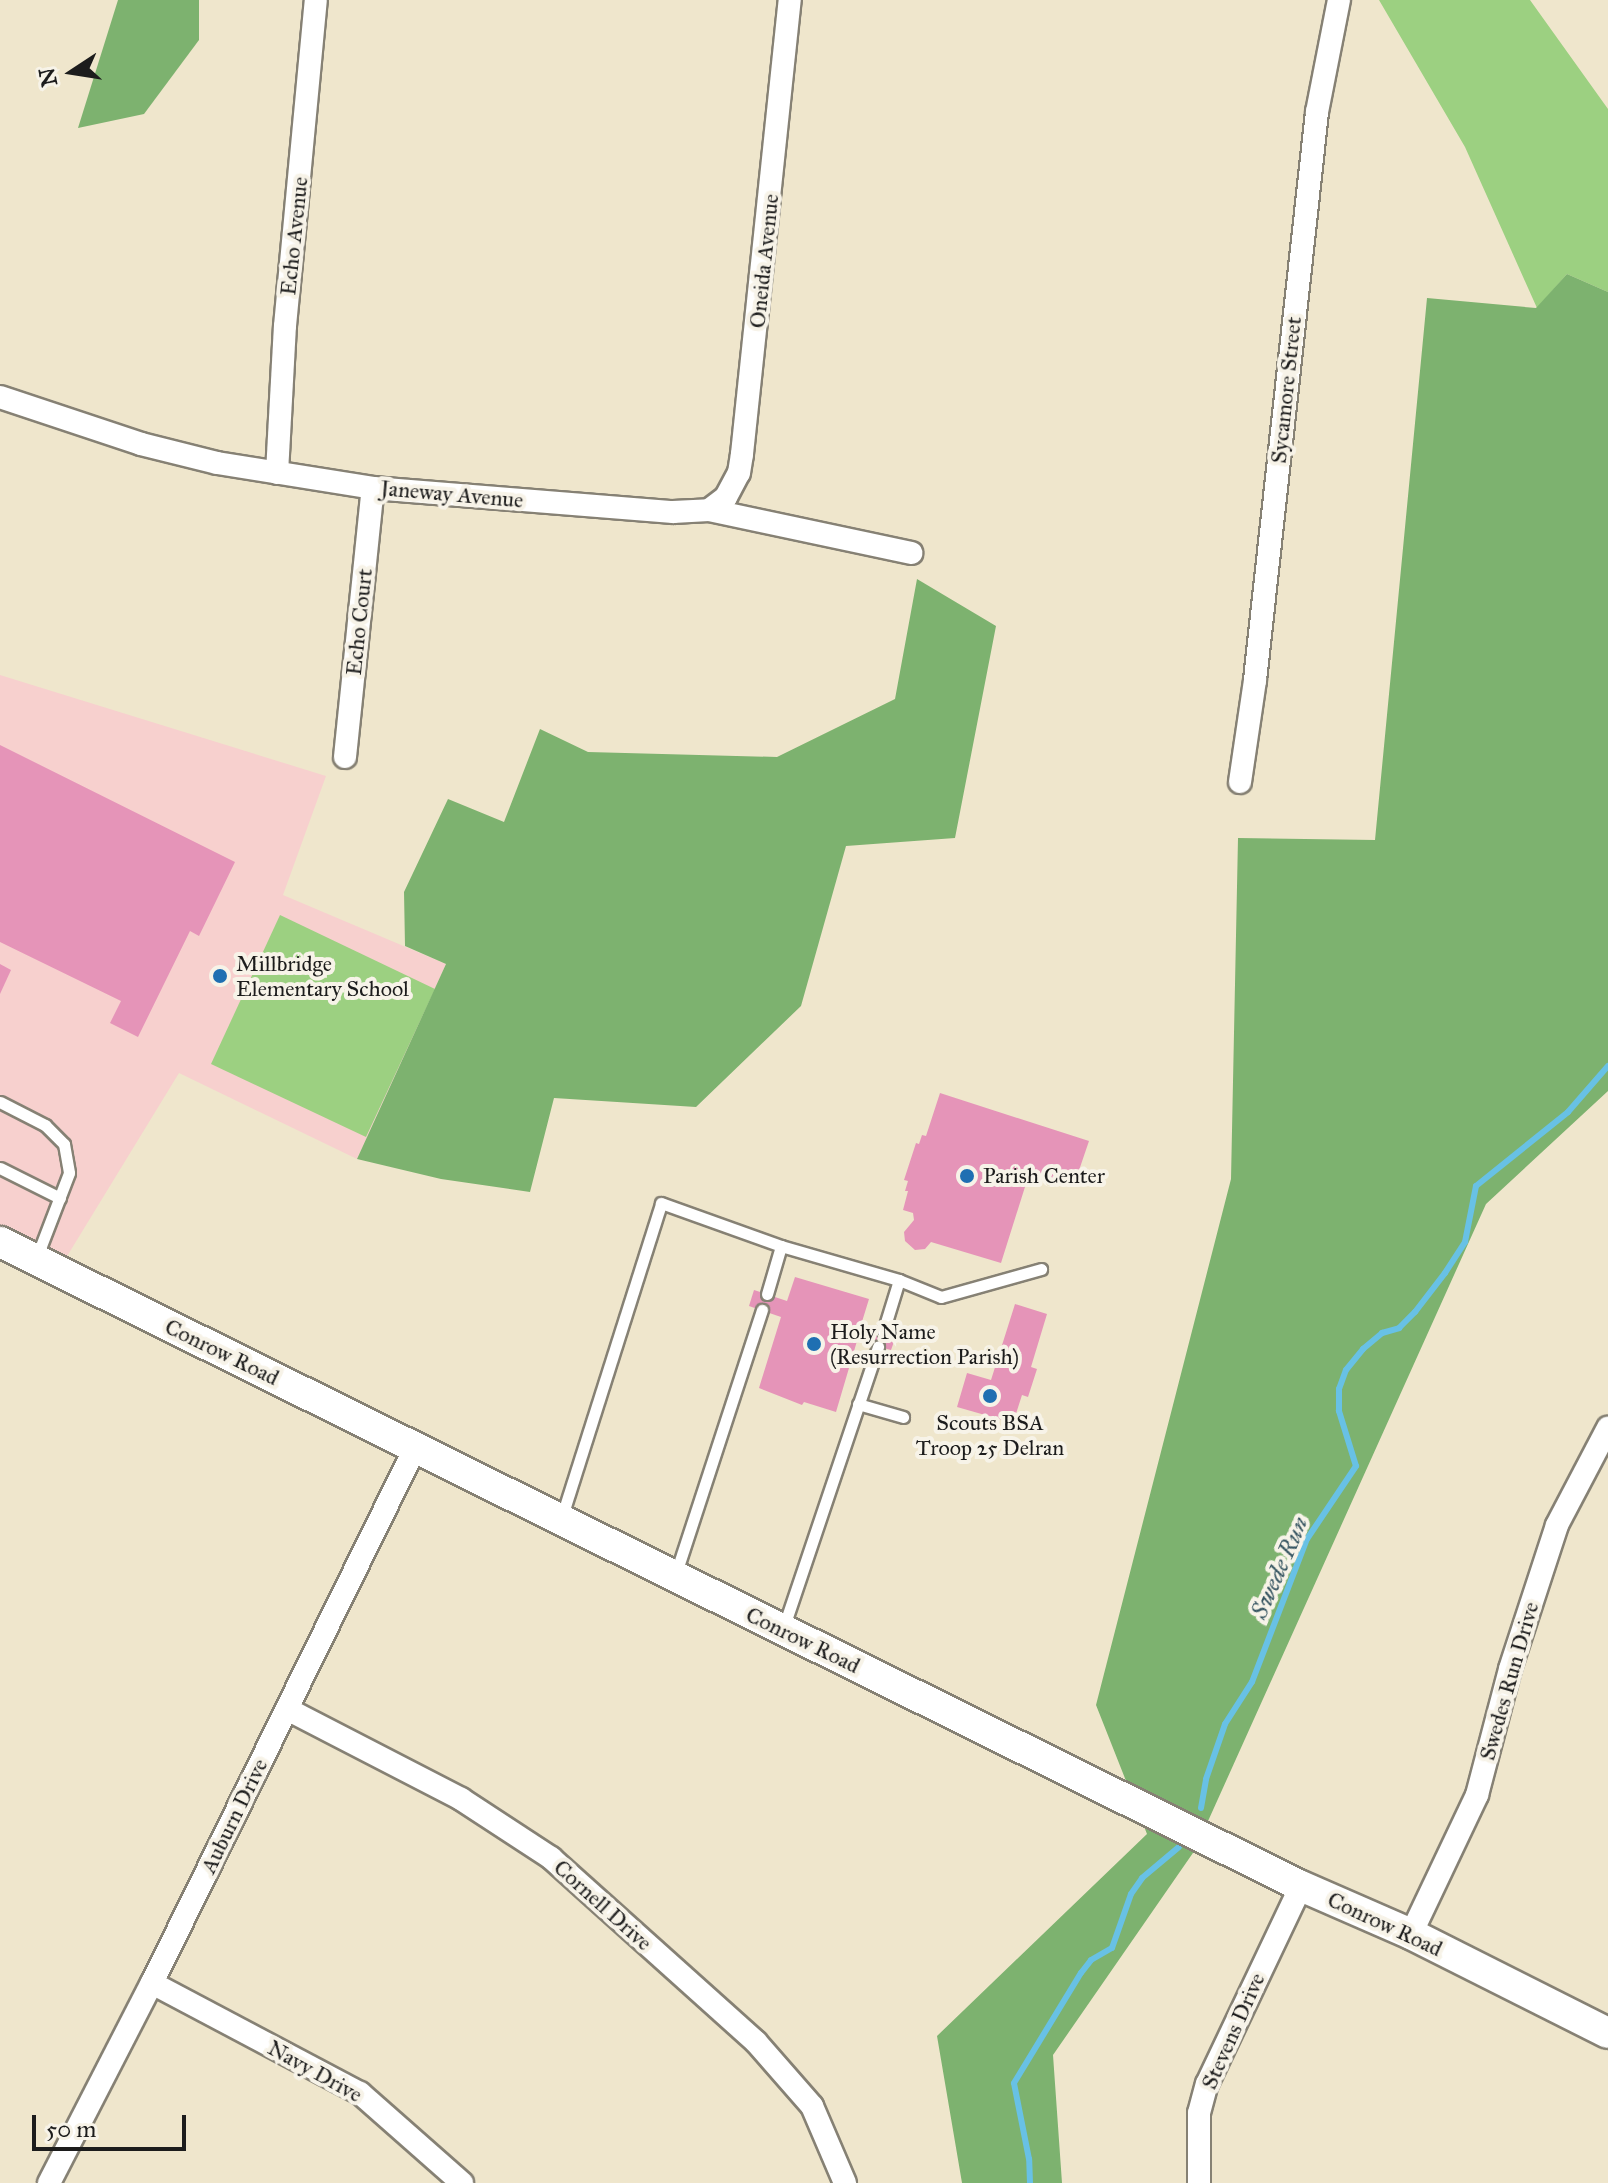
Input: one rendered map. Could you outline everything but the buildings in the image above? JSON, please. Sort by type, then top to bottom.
[{"type":"street","name":"Echo Avenue","points":[[277,473],[285,326],[316,0]]},
{"type":"street","name":"Oneida Avenue","points":[[709,510],[726,497],[739,473],[790,0]]},
{"type":"street","name":"Sycamore Street","points":[[1240,782],[1255,680],[1317,112],[1339,0]]},
{"type":"street","name":"Janeway Avenue","points":[[0,397],[141,444],[277,473],[373,488],[673,512],[709,510],[911,553]]},
{"type":"street","name":"Echo Court","points":[[345,757],[373,488]]},
{"type":"street","name":"Conrow Road","points":[[0,1242],[1301,1886],[1411,1934],[1608,2033]]},
{"type":"street","name":"Swedes Run Drive","points":[[1411,1934],[1477,1795],[1510,1669],[1557,1525],[1608,1428]]},
{"type":"street","name":"Auburn Drive","points":[[49,2183],[152,1983],[415,1448]]},
{"type":"street","name":"Cornell Drive","points":[[287,1709],[461,1799],[551,1858],[756,2042],[812,2106],[845,2183]]},
{"type":"street","name":"Stevens Drive","points":[[1199,2183],[1199,2113],[1207,2084],[1301,1886]]},
{"type":"street","name":"Navy Drive","points":[[152,1983],[360,2093],[462,2183]]},
{"type":"lane","points":[[0,1102],[45,1125],[64,1144],[69,1173],[36,1260]]},
{"type":"lane","points":[[0,1168],[60,1198]]},
{"type":"lane","points":[[561,1520],[661,1203],[781,1246],[899,1280],[941,1297],[1041,1269]]},
{"type":"lane","points":[[767,1294],[781,1246]]},
{"type":"lane","points":[[883,1332],[899,1280]]},
{"type":"lane","points":[[675,1576],[762,1310]]},
{"type":"lane","points":[[783,1630],[878,1346]]},
{"type":"lane","points":[[858,1404],[903,1417]]},
{"type":"shaded area","name":"Millbridge Elementary School","points":[[0,675],[326,776],[283,895],[446,964],[357,1159],[179,1073],[58,1271],[0,1242]]},
{"type":"green space","points":[[118,0],[199,0],[199,40],[144,114],[78,128]]},
{"type":"green space","points":[[1379,0],[1530,0],[1608,109],[1608,292],[1567,274],[1537,308],[1465,147]]},
{"type":"green space","points":[[1567,274],[1608,292],[1608,1091],[1486,1204],[1195,1850],[1053,2055],[1062,2183],[962,2183],[937,2036],[1147,1834],[1096,1705],[1231,1179],[1238,838],[1375,840],[1427,298],[1536,308]]},
{"type":"green space","points":[[917,579],[996,626],[955,838],[846,846],[801,1006],[696,1107],[554,1098],[530,1192],[441,1179],[357,1159],[446,964],[405,946],[404,892],[448,799],[504,822],[540,729],[588,752],[777,757],[895,699]]},
{"type":"green space","points":[[280,915],[435,989],[366,1137],[211,1064]]},
{"type":"waterway","name":"Swede Run","points":[[1201,1808],[1206,1779],[1225,1724],[1252,1682],[1307,1539],[1356,1466],[1339,1411],[1339,1389],[1346,1370],[1363,1349],[1382,1333],[1399,1328],[1445,1273],[1465,1242],[1476,1186],[1568,1112],[1608,1066]]},
{"type":"waterway","name":"Swede Run","points":[[1030,2183],[1029,2159],[1014,2083],[1081,1973],[1091,1960],[1112,1948],[1131,1894],[1142,1878],[1179,1847]]},
{"type":"place","name":"Millbridge Elementary School","points":[[220,976]]},
{"type":"place","name":"Parish Center","points":[[967,1176]]},
{"type":"place","name":"Holy Name (Resurrection Parish)","points":[[814,1344]]},
{"type":"place","name":"Scouts BSA Troop 25 Delran","points":[[990,1396]]}]
